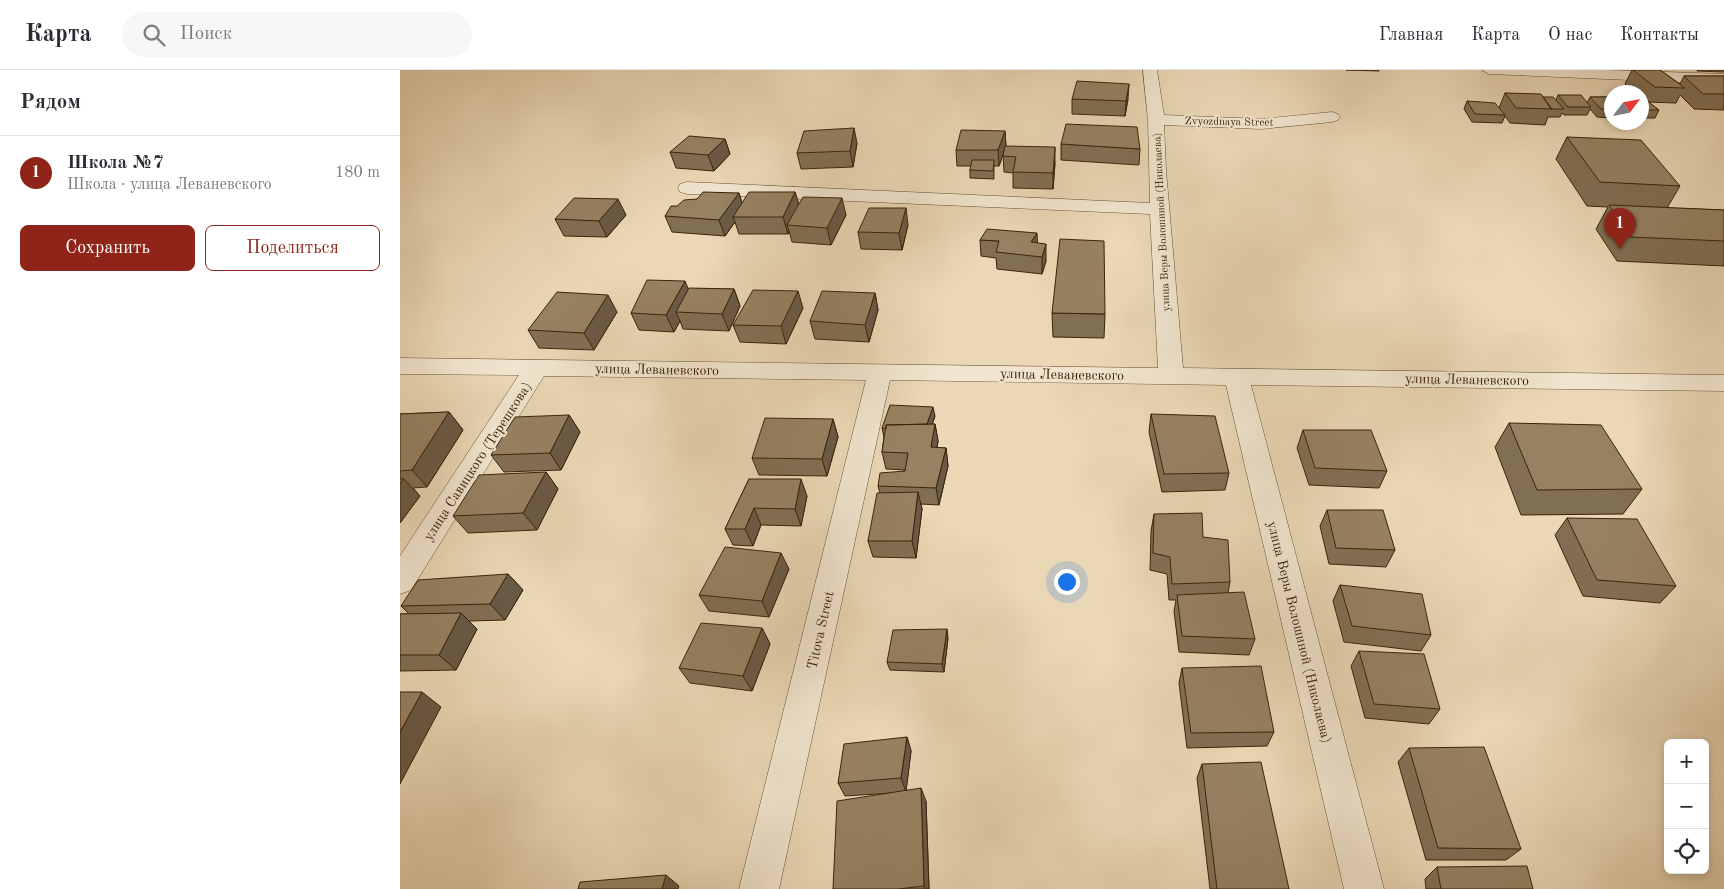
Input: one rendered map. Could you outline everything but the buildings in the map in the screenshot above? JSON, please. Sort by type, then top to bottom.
[{"type":"street","name":"улица Веры Волошиной (Николаева)","points":[[1150,70],[1156,120],[1171,375]]},
{"type":"street","points":[[1489,70],[1724,80]]},
{"type":"street","name":"Zvyozdnaya Street","points":[[1156,120],[1261,124],[1332,117]]},
{"type":"street","points":[[687,188],[1160,209]]},
{"type":"street","name":"улица Леваневского","points":[[400,366],[1724,383]]},
{"type":"street","name":"улица Савицкого (Терешкова)","points":[[400,581],[537,367]]},
{"type":"street","name":"Titova Street","points":[[759,889],[880,372]]},
{"type":"street","name":"улица Веры Волошиной (Николаева)","points":[[1236,376],[1364,889]]},
{"type":"place","name":"Школа №7","points":[[1620,249]]}]
